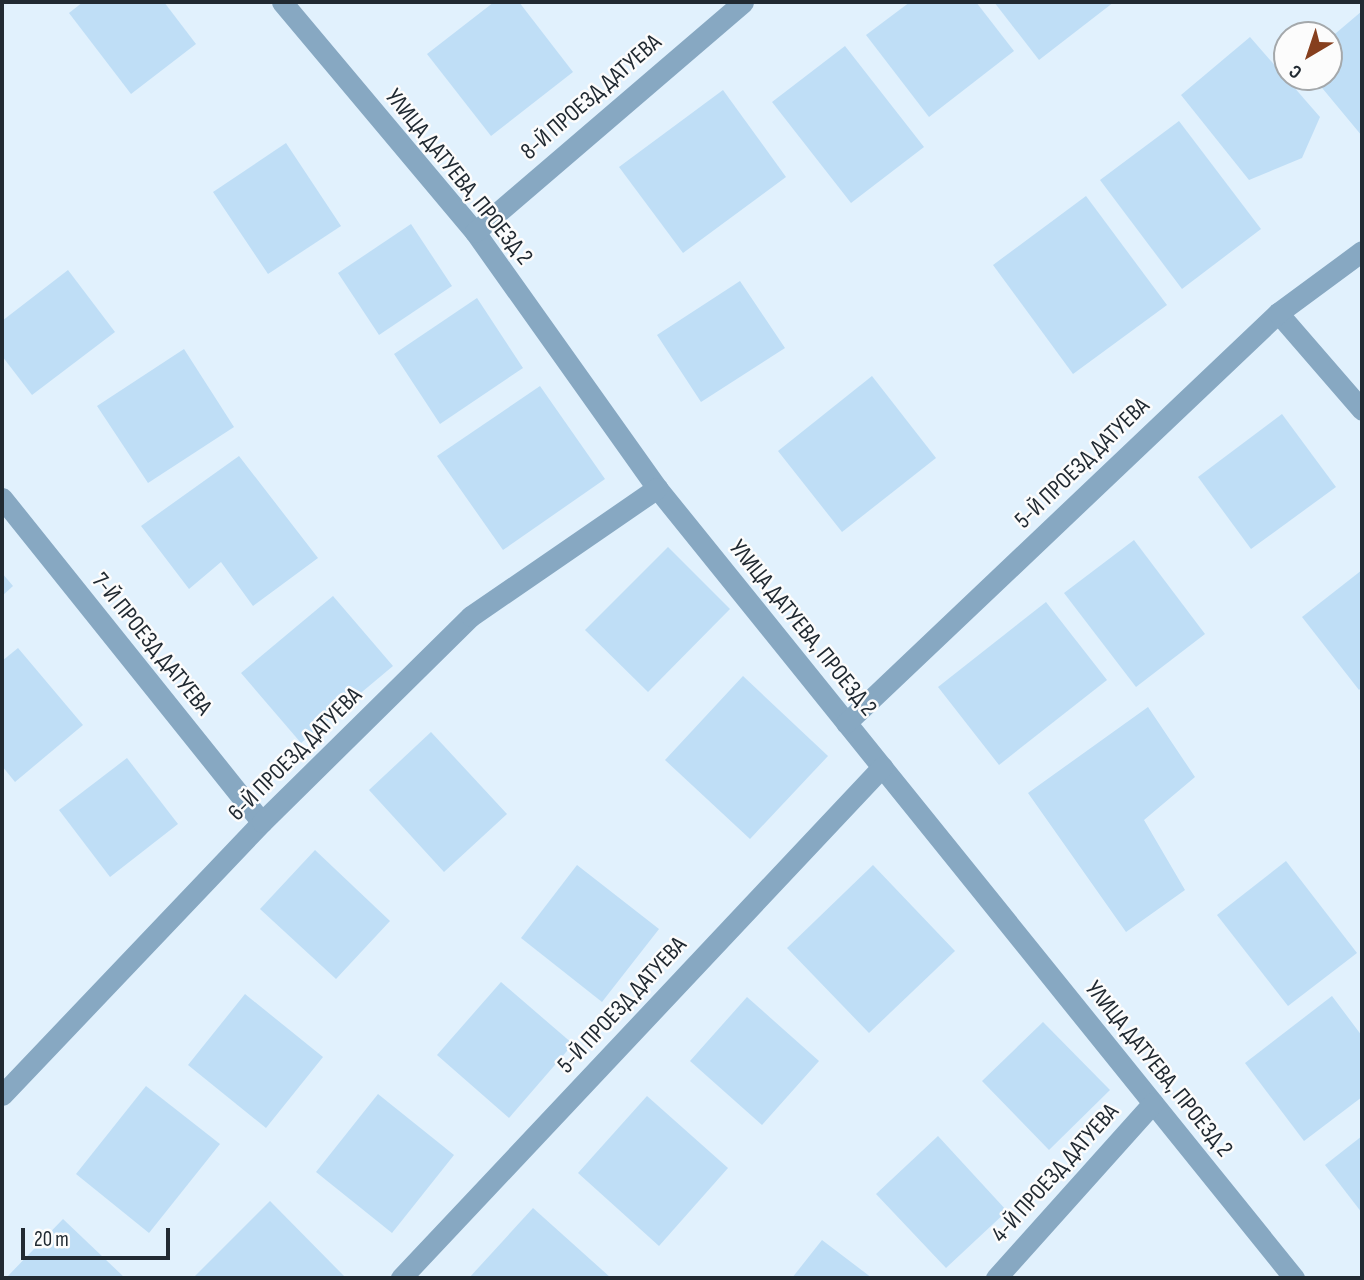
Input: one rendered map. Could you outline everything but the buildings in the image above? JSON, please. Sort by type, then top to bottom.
[{"type":"street","name":"УЛИЦА ДАТУЕВА, ПРОЕЗД 2","points":[[282,2],[475,232],[657,488],[1294,1278]]},
{"type":"street","name":"8-Й ПРОЕЗД ДАТУЕВА","points":[[475,232],[743,2]]},
{"type":"street","name":"5-Й ПРОЕЗД ДАТУЕВА","points":[[846,723],[1278,313],[1362,251]]},
{"type":"street","points":[[1278,313],[1362,410]]},
{"type":"street","name":"6-Й ПРОЕЗД ДАТУЕВА","points":[[2,1095],[262,822],[471,616],[657,488]]},
{"type":"street","name":"7-Й ПРОЕЗД ДАТУЕВА","points":[[2,498],[262,822]]},
{"type":"street","name":"5-Й ПРОЕЗД ДАТУЕВА","points":[[401,1278],[882,767]]},
{"type":"street","name":"4-Й ПРОЕЗД ДАТУЕВА","points":[[996,1278],[1153,1103]]}]
